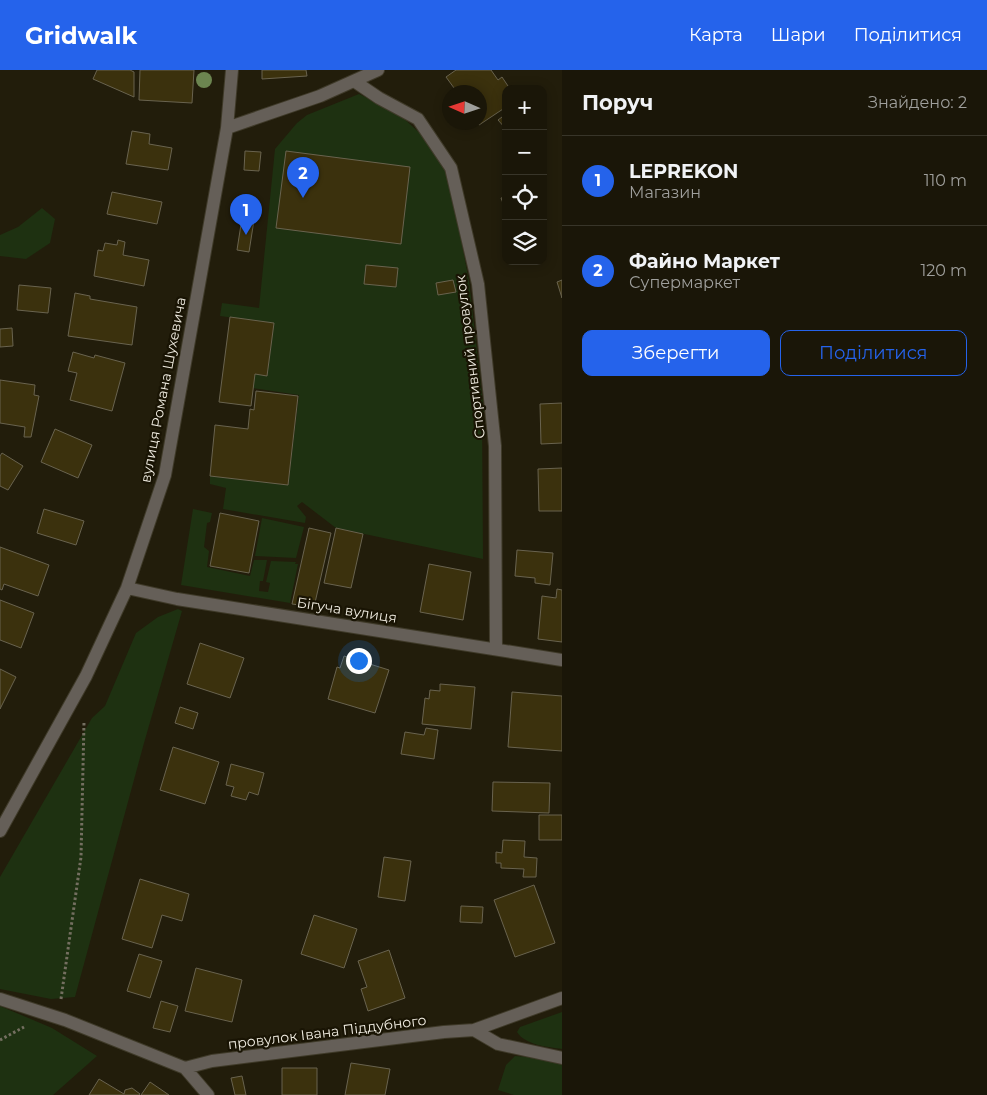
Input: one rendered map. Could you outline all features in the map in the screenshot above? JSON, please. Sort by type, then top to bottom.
[{"type":"street","name":"вулиця Романа Шухевича","points":[[0,831],[86,676],[127,588],[165,475],[227,128],[232,70]]},
{"type":"street","points":[[227,128],[320,96],[378,70]]},
{"type":"street","name":"Спортивний провулок","points":[[354,81],[378,98],[418,119],[452,168],[478,284],[496,446],[496,649]]},
{"type":"street","name":"Бігуча вулиця","points":[[127,588],[177,599],[562,660]]},
{"type":"street","name":"провулок Івана Піддубного","points":[[185,1068],[212,1061],[444,1032],[474,1030],[562,998]]},
{"type":"street","points":[[0,999],[66,1020],[185,1068],[208,1095]]},
{"type":"street","points":[[474,1030],[498,1044],[562,1058]]},
{"type":"path","points":[[48,1014],[61,1003],[74,920],[81,857],[84,714]]},
{"type":"green space","points":[[359,94],[398,113],[426,139],[448,172],[469,281],[484,412],[482,412],[483,559],[336,528],[302,502],[297,506],[306,517],[305,523],[223,509],[226,488],[210,484],[210,476],[288,485],[299,395],[253,388],[255,374],[267,376],[274,323],[220,316],[222,303],[259,308],[275,149],[297,123],[307,115]]},
{"type":"green space","points":[[42,208],[55,219],[50,243],[26,259],[0,256],[0,235],[18,227]]},
{"type":"green space","points":[[193,509],[212,513],[210,522],[207,523],[204,547],[209,551],[207,567],[250,576],[254,560],[267,560],[263,581],[260,581],[259,591],[268,592],[270,583],[266,582],[271,561],[296,562],[295,564],[298,564],[290,603],[181,585]]},
{"type":"green space","points":[[262,518],[304,527],[296,558],[255,556]]},
{"type":"green space","points":[[178,609],[182,611],[75,997],[51,999],[0,989],[0,877],[92,718],[105,706],[136,633],[158,617]]},
{"type":"green space","points":[[0,1006],[52,1028],[97,1056],[53,1095],[0,1095]]},
{"type":"green space","points":[[562,1012],[562,1049],[531,1043],[517,1032],[520,1027]]},
{"type":"green space","points":[[515,1056],[562,1060],[562,1095],[514,1095],[498,1090],[506,1065]]},
{"type":"building","points":[[97,70],[130,70],[134,72],[134,97],[93,79]]},
{"type":"building","points":[[140,70],[194,70],[192,103],[139,100]]},
{"type":"building","points":[[262,70],[306,70],[307,76],[262,79]]},
{"type":"building","points":[[456,70],[491,70],[498,80],[502,77],[507,85],[502,85],[502,110],[487,120],[487,85],[452,85],[446,77]]},
{"type":"building","points":[[132,131],[150,134],[149,144],[172,148],[168,170],[126,164]]},
{"type":"building","points":[[245,151],[261,152],[259,171],[244,170]]},
{"type":"building","points":[[286,151],[410,167],[401,244],[276,228]]},
{"type":"building","points":[[112,192],[162,202],[157,224],[107,214]]},
{"type":"building","points":[[242,218],[254,220],[249,252],[237,250]]},
{"type":"building","points":[[118,240],[125,242],[123,255],[149,260],[144,286],[94,276],[98,250],[103,251],[105,243],[117,245]]},
{"type":"building","points":[[366,265],[398,268],[396,287],[364,284]]},
{"type":"building","points":[[453,280],[456,292],[438,295],[436,283]]},
{"type":"building","points":[[562,280],[562,298],[557,282]]},
{"type":"building","points":[[19,285],[51,288],[48,313],[17,310]]},
{"type":"building","points":[[75,293],[90,296],[90,299],[137,307],[132,345],[68,336]]},
{"type":"building","points":[[230,317],[274,323],[267,376],[255,374],[251,406],[219,402]]},
{"type":"building","points":[[12,328],[13,346],[0,347],[0,329]]},
{"type":"building","points":[[73,352],[94,358],[95,355],[125,363],[112,411],[70,400],[77,373],[68,371]]},
{"type":"building","points":[[0,380],[35,385],[34,395],[39,396],[31,437],[24,437],[25,427],[0,423]]},
{"type":"building","points":[[256,391],[298,396],[288,485],[210,476],[215,425],[248,429],[250,409],[254,410]]},
{"type":"building","points":[[562,403],[562,443],[541,444],[540,404]]},
{"type":"building","points":[[55,429],[92,445],[78,478],[41,462]]},
{"type":"building","points":[[2,453],[23,466],[8,490],[0,486],[0,456]]},
{"type":"building","points":[[562,468],[562,511],[539,511],[538,469]]},
{"type":"building","points":[[44,509],[84,521],[76,545],[37,533]]},
{"type":"building","points":[[220,513],[259,521],[249,573],[210,566]]},
{"type":"building","points":[[309,528],[331,533],[314,607],[292,604]]},
{"type":"building","points":[[336,528],[363,534],[351,588],[324,583]]},
{"type":"building","points":[[0,547],[49,565],[38,596],[4,584],[2,590],[0,589]]},
{"type":"building","points":[[517,550],[553,553],[550,585],[535,583],[535,578],[515,576]]},
{"type":"building","points":[[429,564],[471,572],[463,620],[420,612]]},
{"type":"building","points":[[557,589],[562,590],[562,642],[538,639],[542,596],[556,598]]},
{"type":"building","points":[[0,600],[34,613],[21,648],[0,640]]},
{"type":"building","points":[[200,643],[244,658],[230,698],[187,684]]},
{"type":"building","points":[[344,656],[389,670],[375,713],[328,699],[337,667],[340,668]]},
{"type":"building","points":[[0,669],[16,677],[0,709]]},
{"type":"building","points":[[440,684],[475,687],[471,729],[422,724],[425,698],[429,699],[430,690],[440,691]]},
{"type":"building","points":[[512,692],[562,696],[562,751],[508,747]]},
{"type":"building","points":[[180,707],[198,713],[193,729],[175,723]]},
{"type":"building","points":[[426,728],[438,730],[434,759],[401,754],[405,732],[424,735]]},
{"type":"building","points":[[173,747],[219,762],[205,804],[160,790]]},
{"type":"building","points":[[231,764],[264,773],[258,795],[249,792],[246,800],[231,796],[234,787],[226,785]]},
{"type":"building","points":[[493,782],[550,783],[549,813],[492,811]]},
{"type":"building","points":[[539,815],[562,815],[562,840],[539,840]]},
{"type":"building","points":[[503,840],[525,841],[524,857],[537,858],[536,877],[523,877],[524,869],[501,868],[501,863],[496,863],[496,852],[502,853]]},
{"type":"building","points":[[384,857],[411,861],[405,901],[378,897]]},
{"type":"building","points":[[140,879],[189,894],[182,921],[162,915],[152,948],[122,939]]},
{"type":"building","points":[[534,885],[555,943],[515,957],[494,900]]},
{"type":"building","points":[[461,906],[483,907],[482,923],[460,922]]},
{"type":"building","points":[[314,915],[357,929],[344,968],[301,954]]},
{"type":"building","points":[[389,950],[405,998],[368,1011],[361,989],[367,987],[358,961]]},
{"type":"building","points":[[139,954],[162,961],[150,998],[127,991]]},
{"type":"building","points":[[196,968],[242,980],[232,1022],[185,1011]]},
{"type":"building","points":[[161,1001],[178,1006],[170,1032],[153,1028]]},
{"type":"building","points":[[351,1063],[390,1069],[385,1095],[345,1095]]},
{"type":"building","points":[[282,1068],[317,1068],[317,1095],[282,1095]]},
{"type":"building","points":[[242,1076],[246,1095],[235,1095],[231,1078]]},
{"type":"building","points":[[99,1079],[124,1094],[125,1090],[132,1088],[140,1094],[89,1095]]},
{"type":"building","points":[[150,1082],[169,1095],[141,1095]]},
{"type":"place","name":"Файно Маркет","points":[[303,198]]},
{"type":"place","name":"LEPREKON","points":[[246,235]]}]
